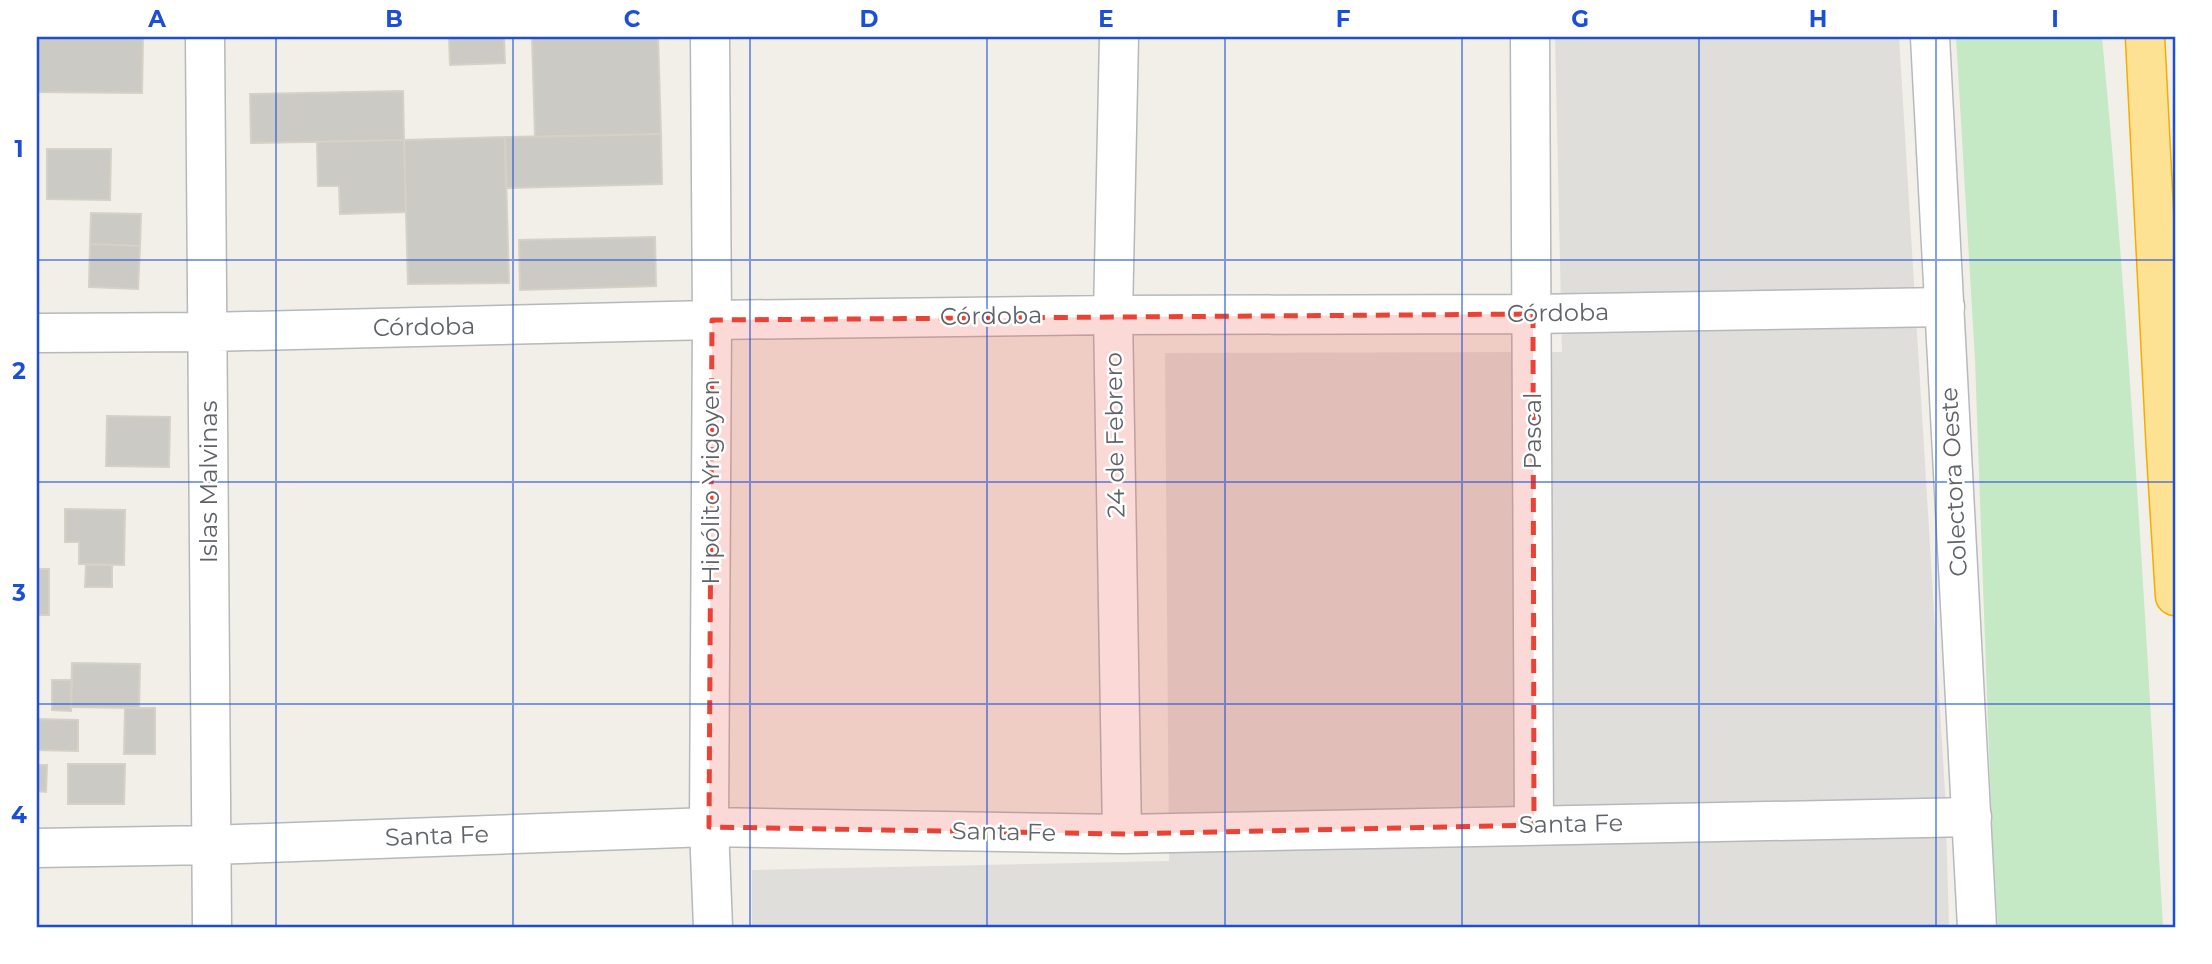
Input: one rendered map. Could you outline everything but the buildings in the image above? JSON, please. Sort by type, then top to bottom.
[{"type":"highway","points":[[2122,37],[2166,452]]},
{"type":"highway","points":[[2145,37],[2175,596]]},
{"type":"street","name":"Islas Malvinas","points":[[205,37],[212,927]]},
{"type":"street","name":"Hipólito Yrigoyen","points":[[710,37],[712,320],[709,827],[713,927]]},
{"type":"street","name":"24 de Febrero","points":[[1119,37],[1113,315],[1122,834]]},
{"type":"street","name":"Pascal","points":[[1530,37],[1535,825]]},
{"type":"street","name":"Colectora Oeste","points":[[1930,37],[1977,927]]},
{"type":"street","name":"Córdoba","points":[[37,333],[208,332],[712,320],[1533,314],[1945,307]]},
{"type":"street","name":"Santa Fe","points":[[37,848],[211,845],[709,827],[1122,834],[1972,817]]},
{"type":"highlighted area","points":[[1533,314],[1534,825],[1122,834],[709,827],[712,320]]},
{"type":"shaded area","points":[[1555,37],[1899,37],[1945,792],[1949,927],[752,927],[752,870],[1169,861],[1165,353],[1562,352]]},
{"type":"green space","points":[[1956,37],[2102,37],[2129,370],[2163,927],[1998,927],[1992,836],[1975,360]]}]
